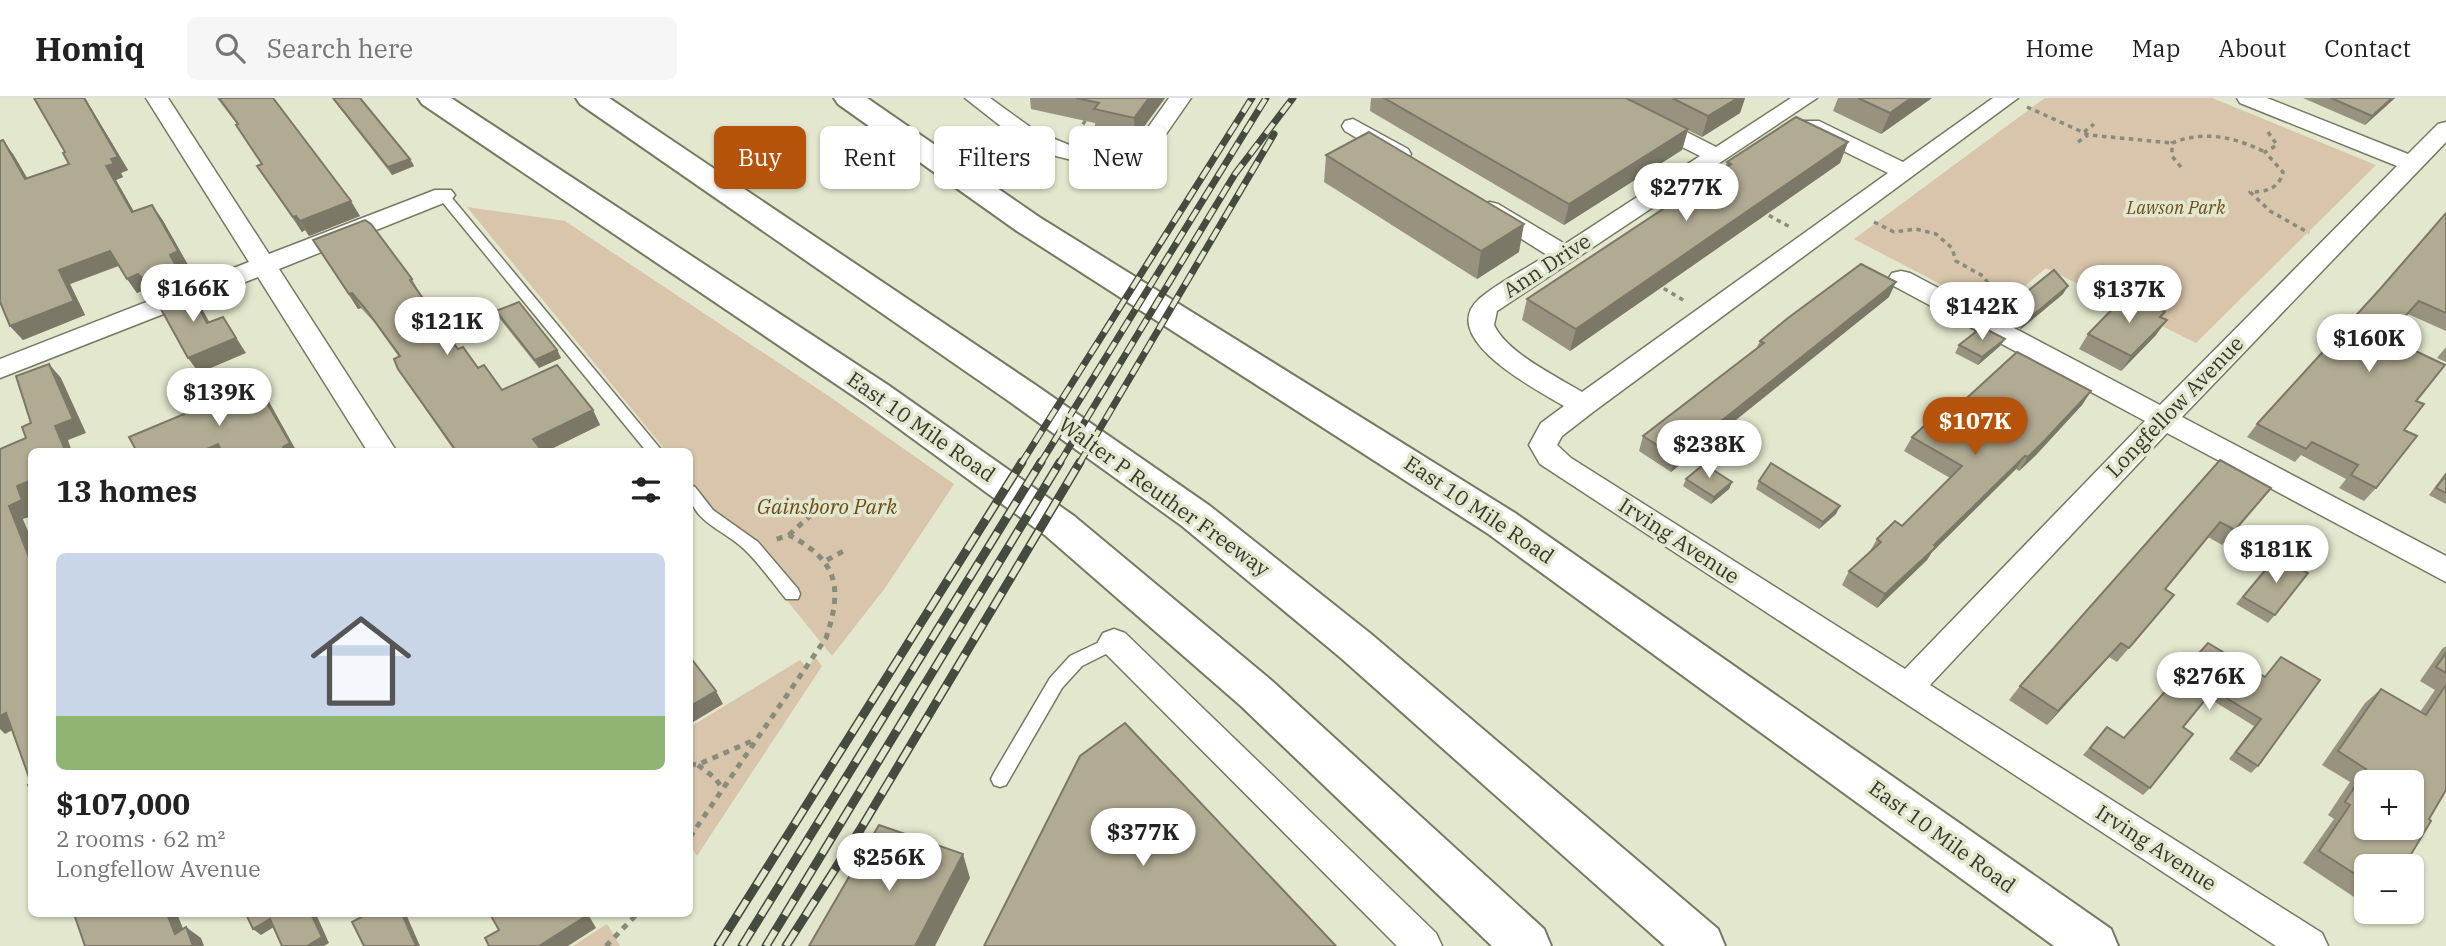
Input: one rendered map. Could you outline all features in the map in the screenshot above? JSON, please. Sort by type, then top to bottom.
[{"type":"main road","name":"East 10 Mile Road","points":[[432,98],[876,394],[1060,526],[1256,693],[1527,946]]},
{"type":"main road","name":"Walter P Reuther Freeway","points":[[590,98],[1022,393],[1196,516],[1356,646],[1701,946]]},
{"type":"main road","name":"East 10 Mile Road","points":[[848,98],[1028,224],[1501,523],[2094,946]]},
{"type":"street","points":[[156,98],[380,448]]},
{"type":"street","points":[[976,98],[1029,137],[1064,151],[1131,167],[1180,98]]},
{"type":"street","points":[[1603,98],[1717,156]]},
{"type":"street","name":"Ann Drive","points":[[1583,405],[1501,352],[1490,342],[1480,323],[1488,305],[1807,98]]},
{"type":"street","points":[[2248,98],[2412,164]]},
{"type":"street","name":"Irving Avenue","points":[[2017,103],[1905,172],[1583,405],[1551,430],[1543,445],[1550,457],[2309,946]]},
{"type":"street","points":[[1783,113],[1905,172]]},
{"type":"street","points":[[1353,126],[1424,169]]},
{"type":"street","name":"Longfellow Avenue","points":[[1908,688],[2163,420],[2446,129]]},
{"type":"street","points":[[0,369],[443,195]]},
{"type":"street","points":[[1471,197],[1565,255]]},
{"type":"street","points":[[1901,279],[2446,570]]},
{"type":"street","points":[[1114,642],[1423,946]]},
{"type":"lane","points":[[443,195],[653,448]]},
{"type":"lane","points":[[693,495],[707,514],[752,546],[792,594]]},
{"type":"lane","points":[[1000,779],[1056,683],[1076,661],[1114,642]]},
{"type":"path","points":[[2017,103],[2087,134],[2172,143],[2184,137],[2214,135],[2249,144],[2265,152],[2283,172],[2283,180],[2274,188],[2250,192],[2258,203],[2279,218],[2309,233]]},
{"type":"path","points":[[1082,126],[1092,109]]},
{"type":"path","points":[[2078,142],[2094,124]]},
{"type":"path","points":[[2264,129],[2277,145],[2265,152]]},
{"type":"path","points":[[2172,143],[2172,156],[2181,167]]},
{"type":"path","points":[[1759,211],[1792,228]]},
{"type":"path","points":[[1873,221],[1894,232],[1916,229],[1933,233],[1949,243],[1955,251],[1956,261],[1983,276],[1988,283],[1969,299]]},
{"type":"path","points":[[1650,281],[1688,303]]},
{"type":"path","points":[[752,546],[789,535],[811,514]]},
{"type":"path","points":[[693,832],[826,638],[836,600],[835,580],[827,560],[810,545],[789,535]]},
{"type":"path","points":[[827,560],[847,549]]},
{"type":"path","points":[[697,765],[753,741]]},
{"type":"path","points":[[693,764],[715,778],[722,788]]},
{"type":"path","points":[[606,946],[634,917]]},
{"type":"green space","name":"Lawson Park","points":[[2045,98],[2212,98],[2376,165],[2196,343],[2046,268],[1994,312],[1854,239]]},
{"type":"green space","name":"Gainsboro Park","points":[[467,207],[565,221],[830,397],[954,484],[885,588],[832,656],[693,485],[693,448],[664,448]]},
{"type":"green space","points":[[815,657],[822,666],[697,856],[693,850],[693,725],[800,660],[807,668]]},
{"type":"green space","points":[[607,924],[620,946],[573,946]]},
{"type":"building","points":[[34,98],[84,98],[118,157],[111,159],[114,164],[106,166],[132,212],[152,205],[178,251],[170,255],[178,269],[145,281],[138,274],[127,279],[110,251],[59,270],[74,301],[10,326],[0,302],[0,141],[3,140],[25,179],[69,164]]},
{"type":"building","points":[[219,98],[273,98],[351,201],[300,221],[296,216],[293,217],[257,166],[262,164]]},
{"type":"building","points":[[333,98],[360,98],[410,159],[388,167]]},
{"type":"building","points":[[1076,98],[1149,98],[1134,118],[1094,109],[1099,103]]},
{"type":"building","points":[[1384,98],[1626,98],[1688,129],[1569,204]]},
{"type":"building","points":[[1672,98],[1738,98],[1708,116]]},
{"type":"building","points":[[1858,98],[1911,98],[1890,113]]},
{"type":"building","points":[[2331,98],[2392,98],[2372,116]]},
{"type":"building","points":[[1796,117],[1848,142],[1576,329],[1527,299],[1731,164],[1727,162]]},
{"type":"building","points":[[1369,132],[1524,224],[1481,251],[1326,155]]},
{"type":"building","points":[[2446,213],[2446,313],[2419,301],[2386,337],[2445,365],[2416,401],[2424,404],[2404,430],[2417,436],[2376,488],[2351,475],[2358,465],[2312,442],[2306,449],[2257,424]]},
{"type":"building","points":[[365,220],[371,224],[412,279],[410,280],[422,297],[419,298],[458,349],[463,347],[478,368],[484,365],[502,390],[557,365],[593,410],[533,439],[540,448],[454,448],[398,369],[394,359],[400,356],[365,308],[352,293],[349,294],[313,240]]},
{"type":"building","points":[[1861,264],[1896,282],[1676,457],[1643,436],[1764,343],[1760,341],[1788,318]]},
{"type":"building","points":[[2054,270],[2068,286],[2026,321],[2004,310]]},
{"type":"building","points":[[188,288],[207,323],[223,317],[236,338],[188,358],[156,300]]},
{"type":"building","points":[[2128,293],[2165,312],[2160,317],[2167,320],[2131,356],[2088,334]]},
{"type":"building","points":[[519,302],[557,350],[535,360],[496,311]]},
{"type":"building","points":[[1982,327],[2005,339],[1982,357],[1959,345]]},
{"type":"building","points":[[2017,352],[2091,391],[2028,457],[2025,456],[1934,545],[1936,547],[1885,594],[1849,571],[1881,542],[1877,539],[1895,521],[1902,526],[1962,466],[1912,437],[1949,403],[1957,407]]},
{"type":"building","points":[[49,364],[73,419],[55,426],[64,448],[28,448],[28,482],[17,486],[22,500],[9,506],[28,555],[28,775],[6,713],[0,716],[0,449],[26,438],[22,427],[31,423],[16,376]]},
{"type":"building","points":[[256,384],[290,443],[283,448],[220,448],[218,444],[209,448],[135,448],[129,437]]},
{"type":"building","points":[[2220,460],[2271,488],[2235,530],[2220,522],[2165,589],[2174,595],[2129,648],[2121,643],[2058,711],[2020,686]]},
{"type":"building","points":[[1771,463],[1840,506],[1823,522],[1759,481]]},
{"type":"building","points":[[1704,464],[1732,482],[1714,497],[1686,479]]},
{"type":"building","points":[[2446,475],[2446,493],[2436,488]]},
{"type":"building","points":[[2277,556],[2308,573],[2275,615],[2243,597]]},
{"type":"building","points":[[2208,643],[2265,677],[2281,657],[2320,680],[2258,766],[2236,752],[2261,719],[2213,690],[2183,727],[2193,734],[2150,788],[2090,748],[2107,727],[2124,738]]},
{"type":"building","points":[[2446,653],[2446,673],[2436,667]]},
{"type":"building","points":[[693,661],[716,691],[693,704]]},
{"type":"building","points":[[2446,685],[2446,790],[2424,833],[2424,770],[2365,770],[2338,751],[2381,689],[2426,715]]},
{"type":"building","points":[[1125,723],[1336,946],[984,946],[1080,756]]},
{"type":"building","points":[[2354,788],[2354,840],[2420,840],[2411,854],[2354,854],[2354,873],[2319,851],[2350,805],[2345,802]]},
{"type":"building","points":[[879,825],[963,854],[915,946],[809,946]]},
{"type":"building","points":[[75,917],[168,917],[175,934],[186,927],[193,946],[85,946]]},
{"type":"building","points":[[247,917],[312,917],[322,937],[307,946],[282,946],[270,919],[253,929]]},
{"type":"building","points":[[361,917],[403,917],[416,946],[364,946],[352,922]]},
{"type":"building","points":[[492,917],[584,917],[539,946],[489,946],[485,938],[499,930]]},
{"type":"railway","points":[[1021,464],[1252,98]]},
{"type":"railway","points":[[1040,464],[1266,98]]},
{"type":"railway","points":[[1059,464],[1235,174],[1293,98]]},
{"type":"railway","points":[[1079,464],[1274,134]]},
{"type":"railway","points":[[718,946],[1022,462]]},
{"type":"railway","points":[[742,946],[1041,462]]},
{"type":"railway","points":[[766,946],[1060,462]]},
{"type":"railway","points":[[786,946],[860,830],[1080,462]]}]
